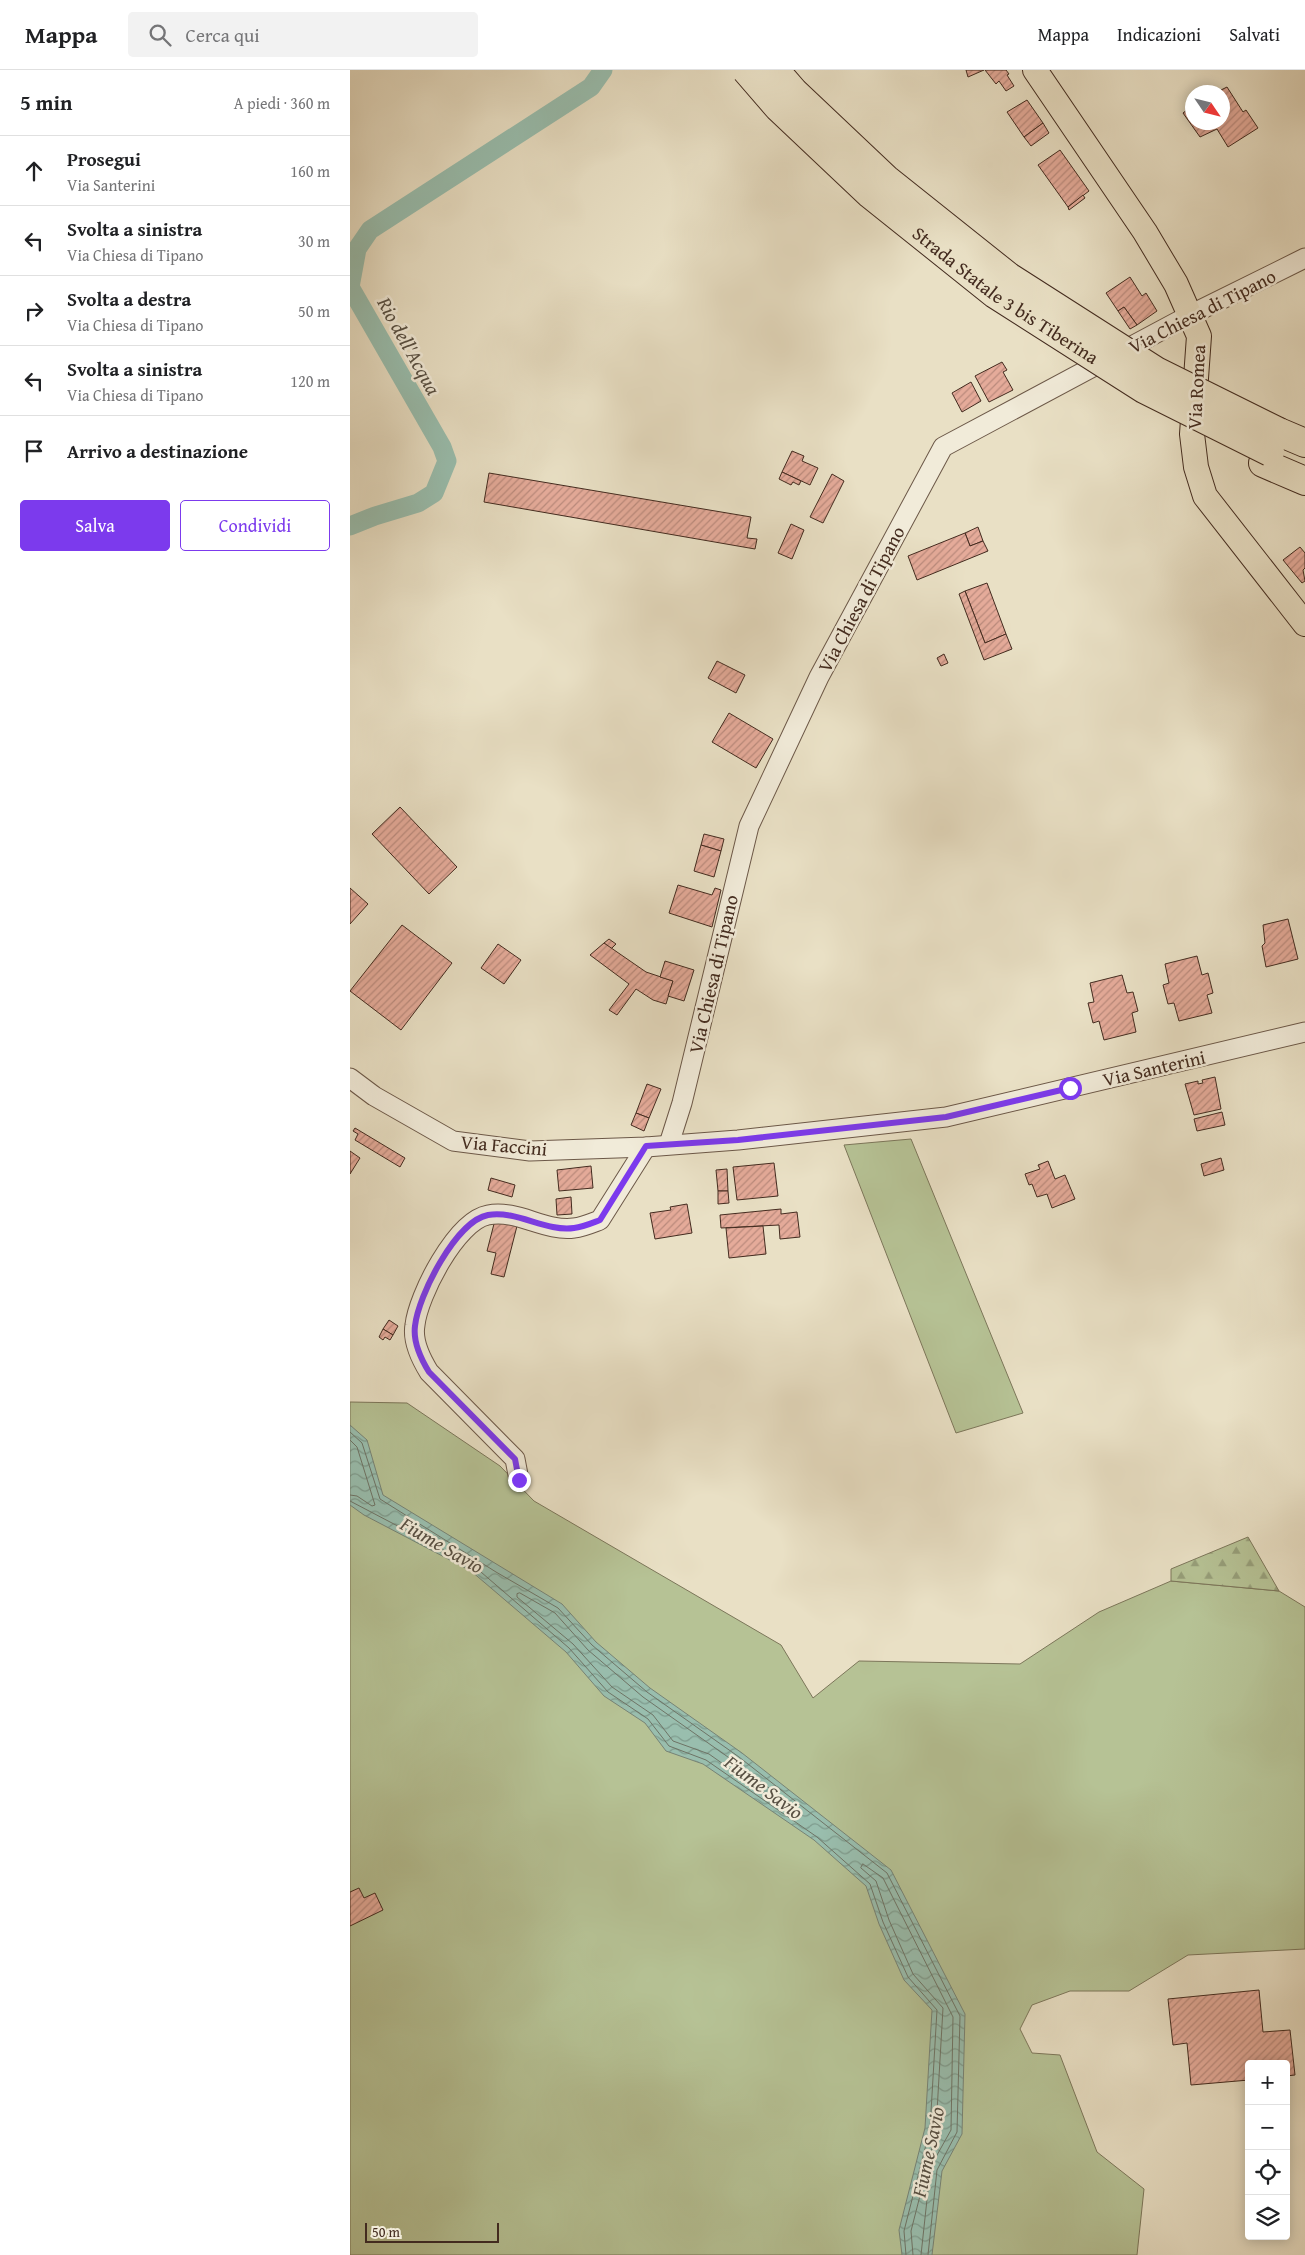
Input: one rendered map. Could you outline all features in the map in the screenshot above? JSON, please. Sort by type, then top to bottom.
[{"type":"highway","name":"Strada Statale 3 bis Tiberina","points":[[746,70],[778,106],[870,194],[996,294],[1150,380]]},
{"type":"highway","name":"Strada Statale 3 bis Tiberina","points":[[775,70],[794,92],[886,179],[1009,277],[1150,380]]},
{"type":"highway","points":[[1150,380],[1198,430],[1305,443]]},
{"type":"highway","points":[[1150,380],[1218,390],[1280,440],[1305,467]]},
{"type":"highway","points":[[1280,440],[1305,481]]},
{"type":"main road","name":"Via Romea","points":[[1035,70],[1145,232],[1176,284],[1199,336],[1192,434],[1196,467],[1205,496],[1305,624]]},
{"type":"street","name":"Via Chiesa di Tipano","points":[[669,1144],[685,1094],[749,826],[819,678],[943,447],[1190,315],[1305,258]]},
{"type":"street","name":"Via Santerini","points":[[646,1146],[738,1140],[946,1117],[1305,1032]]},
{"type":"street","name":"Via Faccini","points":[[350,1078],[374,1096],[453,1141],[530,1151],[646,1146]]},
{"type":"street","points":[[519,1480],[515,1459],[429,1372],[421,1358],[414,1327],[420,1303],[439,1265],[463,1230],[470,1224],[488,1215],[509,1215],[552,1226],[574,1228],[600,1220],[646,1146]]},
{"type":"green space","points":[[911,1139],[1023,1413],[956,1433],[844,1145]]},
{"type":"green space","points":[[350,1402],[407,1403],[500,1466],[534,1501],[781,1645],[813,1698],[859,1661],[1020,1664],[1099,1612],[1171,1581],[1279,1591],[1305,1607],[1305,1949],[1188,1955],[1129,1991],[1070,1991],[1032,2005],[1020,2029],[1032,2053],[1060,2055],[1097,2152],[1144,2189],[1137,2255],[350,2255]]},
{"type":"green space","points":[[1248,1537],[1279,1591],[1171,1581],[1171,1569]]},
{"type":"water","name":"Fiume Savio","points":[[350,1425],[367,1440],[383,1495],[562,1604],[596,1642],[650,1688],[742,1753],[891,1870],[965,2014],[962,2134],[942,2171],[932,2255],[902,2255],[899,2230],[925,2128],[932,2010],[904,1980],[879,1924],[866,1886],[814,1840],[703,1764],[666,1751],[645,1723],[604,1696],[566,1652],[471,1571],[364,1515],[350,1505]]},
{"type":"building","points":[[966,70],[984,70],[968,77]]},
{"type":"building","points":[[985,70],[1006,70],[1014,86],[1006,91],[999,81],[996,84]]},
{"type":"building","points":[[1230,92],[1243,112],[1246,110],[1258,128],[1228,147],[1218,130],[1230,130]]},
{"type":"building","points":[[1027,100],[1043,123],[1024,137],[1007,112]]},
{"type":"building","points":[[1043,123],[1049,133],[1031,146],[1024,137]]},
{"type":"building","points":[[1195,130],[1215,130],[1200,137]]},
{"type":"building","points":[[1060,150],[1089,191],[1068,207],[1038,165]]},
{"type":"building","points":[[1083,195],[1085,198],[1069,210],[1068,207]]},
{"type":"building","points":[[1130,277],[1142,296],[1146,293],[1157,311],[1137,325],[1124,307],[1118,311],[1106,293]]},
{"type":"building","points":[[1124,307],[1137,325],[1130,329],[1118,311]]},
{"type":"building","points":[[1002,362],[1007,370],[1003,372],[1013,390],[989,402],[975,376]]},
{"type":"building","points":[[971,382],[981,401],[962,412],[952,393]]},
{"type":"building","points":[[792,451],[804,456],[802,461],[818,468],[810,485],[782,472]]},
{"type":"building","points":[[782,472],[801,481],[799,485],[793,482],[791,485],[779,479]]},
{"type":"building","points":[[489,473],[751,517],[747,538],[757,539],[755,549],[484,502]]},
{"type":"building","points":[[832,474],[844,481],[823,523],[810,517]]},
{"type":"building","points":[[791,524],[804,530],[792,559],[778,553]]},
{"type":"building","points":[[978,527],[983,541],[970,546],[965,533]]},
{"type":"building","points":[[965,533],[970,546],[983,541],[988,551],[917,580],[908,556]]},
{"type":"building","points":[[1300,547],[1305,553],[1305,568],[1303,570],[1305,581],[1302,583],[1283,560]]},
{"type":"building","points":[[987,583],[1006,634],[985,643],[965,591]]},
{"type":"building","points":[[965,591],[985,643],[1006,634],[1012,649],[984,660],[959,594]]},
{"type":"building","points":[[944,654],[948,663],[941,666],[937,658]]},
{"type":"building","points":[[717,661],[745,675],[736,693],[708,678]]},
{"type":"building","points":[[729,713],[773,739],[756,768],[712,742]]},
{"type":"building","points":[[400,807],[457,867],[429,894],[372,834]]},
{"type":"building","points":[[704,834],[724,839],[721,851],[701,845]]},
{"type":"building","points":[[701,845],[721,851],[714,877],[694,871]]},
{"type":"building","points":[[678,885],[712,895],[715,888],[721,890],[712,927],[669,913]]},
{"type":"building","points":[[350,888],[368,904],[350,924]]},
{"type":"building","points":[[1288,919],[1298,959],[1266,967],[1262,946],[1265,943],[1263,925]]},
{"type":"building","points":[[402,925],[452,963],[401,1030],[350,991]]},
{"type":"building","points":[[609,939],[616,944],[611,949],[604,943]]},
{"type":"building","points":[[604,943],[646,972],[673,981],[666,1004],[653,1000],[636,989],[617,1015],[609,1010],[629,984],[590,955]]},
{"type":"building","points":[[498,944],[521,960],[504,984],[481,968]]},
{"type":"building","points":[[1197,956],[1202,975],[1208,973],[1213,993],[1207,995],[1212,1013],[1179,1021],[1174,1003],[1168,1004],[1163,985],[1169,983],[1165,964]]},
{"type":"building","points":[[665,961],[694,970],[684,1001],[668,996],[673,981],[660,977]]},
{"type":"building","points":[[1122,975],[1127,993],[1133,992],[1138,1011],[1132,1013],[1136,1032],[1104,1040],[1099,1021],[1093,1023],[1088,1003],[1094,1002],[1090,983]]},
{"type":"building","points":[[1215,1077],[1221,1109],[1194,1115],[1185,1084],[1198,1081],[1198,1084],[1203,1083],[1202,1080]]},
{"type":"building","points":[[647,1084],[661,1089],[649,1118],[636,1113]]},
{"type":"building","points":[[1222,1112],[1225,1125],[1197,1131],[1194,1119]]},
{"type":"building","points":[[636,1113],[649,1118],[644,1131],[631,1125]]},
{"type":"building","points":[[355,1128],[405,1158],[400,1167],[355,1140],[358,1134],[353,1131]]},
{"type":"building","points":[[350,1151],[360,1158],[350,1174]]},
{"type":"building","points":[[1221,1158],[1224,1170],[1204,1176],[1201,1164]]},
{"type":"building","points":[[1048,1161],[1055,1179],[1065,1175],[1075,1199],[1052,1208],[1047,1194],[1037,1197],[1032,1184],[1029,1185],[1025,1174],[1040,1169],[1038,1165]]},
{"type":"building","points":[[774,1163],[778,1196],[737,1200],[733,1167]]},
{"type":"building","points":[[591,1166],[593,1188],[559,1191],[557,1170]]},
{"type":"building","points":[[727,1169],[728,1191],[718,1191],[716,1170]]},
{"type":"building","points":[[491,1178],[515,1185],[512,1197],[488,1190]]},
{"type":"building","points":[[718,1191],[728,1191],[729,1203],[718,1204]]},
{"type":"building","points":[[571,1197],[572,1214],[557,1215],[556,1199]]},
{"type":"building","points":[[687,1204],[692,1233],[655,1239],[650,1213],[671,1210],[670,1207]]},
{"type":"building","points":[[781,1209],[781,1214],[797,1212],[800,1237],[780,1239],[779,1225],[721,1228],[720,1215]]},
{"type":"building","points":[[495,1220],[517,1226],[504,1277],[491,1274],[496,1253],[487,1251]]},
{"type":"building","points":[[763,1226],[766,1254],[729,1258],[726,1228]]},
{"type":"building","points":[[389,1320],[398,1326],[393,1335],[383,1329]]},
{"type":"building","points":[[383,1329],[393,1335],[390,1340],[385,1337],[383,1340],[379,1337]]},
{"type":"building","points":[[359,1888],[364,1898],[375,1893],[383,1910],[350,1926],[350,1892]]},
{"type":"building","points":[[1259,1990],[1263,2032],[1290,2030],[1295,2075],[1290,2076],[1290,2060],[1245,2060],[1245,2080],[1191,2085],[1187,2043],[1173,2045],[1168,1999]]},
{"type":"waterway","name":"Rio dell'Acqua","points":[[350,526],[418,503],[434,493],[447,461],[442,447],[350,287],[357,249],[370,230],[591,87],[603,70]]},
{"type":"route","points":[[519,1480],[515,1459],[429,1372],[421,1358],[416,1340],[414,1327],[420,1303],[439,1265],[463,1230],[470,1224],[488,1215],[509,1215],[552,1226],[574,1228],[600,1220],[646,1146],[738,1140],[842,1130],[946,1117],[1070,1088]]}]
